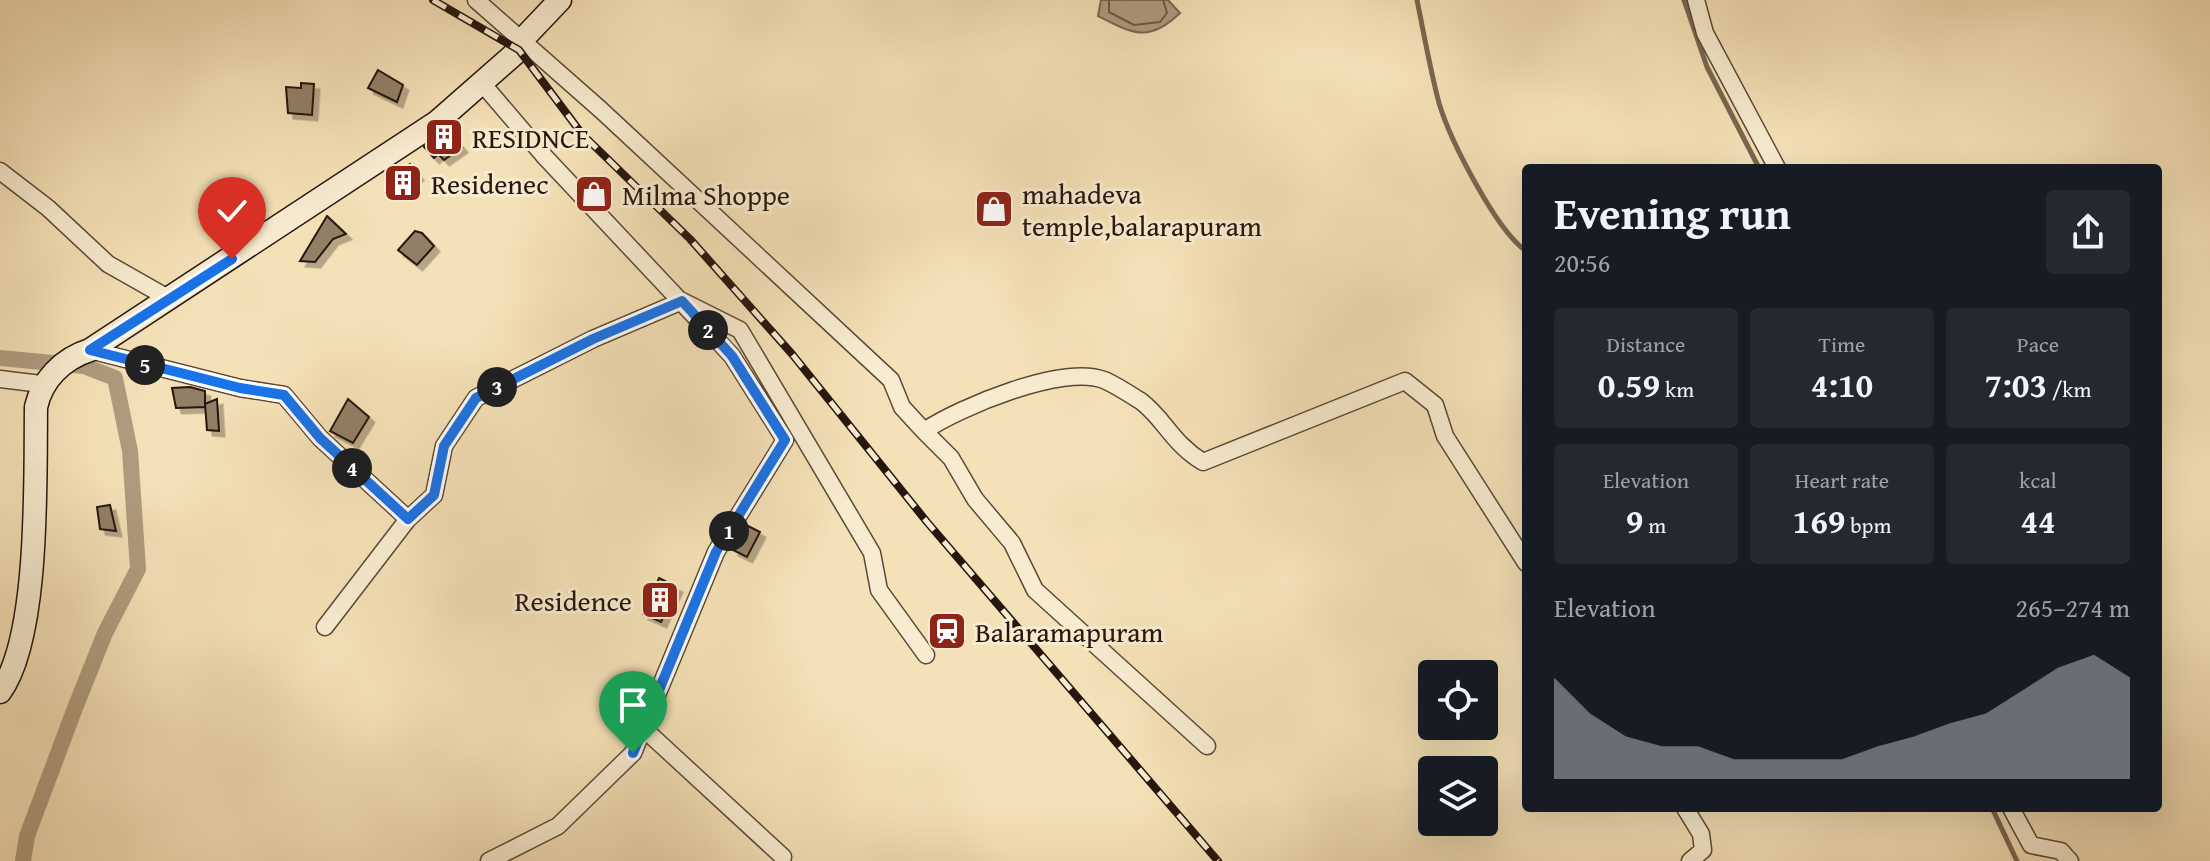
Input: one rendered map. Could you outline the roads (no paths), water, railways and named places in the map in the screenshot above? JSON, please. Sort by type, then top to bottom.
[{"type":"main road","points":[[0,692],[14,674],[34,555],[36,407],[41,384],[83,352],[232,259],[437,122],[519,50],[521,41],[560,0]]},
{"type":"street","points":[[476,0],[891,380],[902,407],[951,458],[975,499],[1012,543],[1035,590],[1207,746]]},
{"type":"street","points":[[1696,0],[1705,33],[1775,164]]},
{"type":"street","points":[[481,82],[545,157],[732,356],[785,440],[716,552],[633,753],[558,826],[489,861]]},
{"type":"street","points":[[0,171],[48,208],[108,264],[168,298]]},
{"type":"street","points":[[325,627],[408,519],[434,495],[444,446],[476,398],[593,339],[682,301],[740,330],[872,553],[879,590],[926,655]]},
{"type":"street","points":[[83,352],[284,395],[320,438],[408,519]]},
{"type":"street","points":[[924,431],[945,418],[1029,385],[1057,378],[1102,379],[1144,404],[1180,448],[1203,462],[1405,381],[1435,405],[1452,449],[1522,557]]},
{"type":"street","points":[[0,379],[41,384]]},
{"type":"street","points":[[643,728],[783,857]]},
{"type":"street","points":[[1687,812],[1701,834],[1703,850],[1690,861]]},
{"type":"street","points":[[2013,812],[2031,845],[2061,851],[2070,861]]},
{"type":"water","points":[[1101,0],[1168,0],[1180,13],[1159,29],[1131,31],[1098,16]]},
{"type":"waterway","points":[[1417,0],[1439,103],[1453,139],[1488,205],[1522,247]]},
{"type":"waterway","points":[[1684,0],[1707,67],[1757,164]]},
{"type":"waterway","points":[[0,358],[84,366],[115,378],[130,451],[138,569],[105,633],[75,708],[27,836],[23,861]]},
{"type":"waterway","points":[[1994,812],[2017,861]]},
{"type":"railway","points":[[433,0],[519,50],[582,134],[690,239],[792,354],[927,522],[1218,861]]},
{"type":"place","name":"RESIDNCE","points":[[444,137]]},
{"type":"place","name":"Residenec","points":[[403,183]]},
{"type":"place","name":"Milma Shoppe","points":[[594,194]]},
{"type":"place","name":"mahadeva temple,balarapuram","points":[[994,209]]},
{"type":"place","name":"Residence","points":[[660,600]]},
{"type":"place","name":"Balaramapuram","points":[[947,631]]}]
